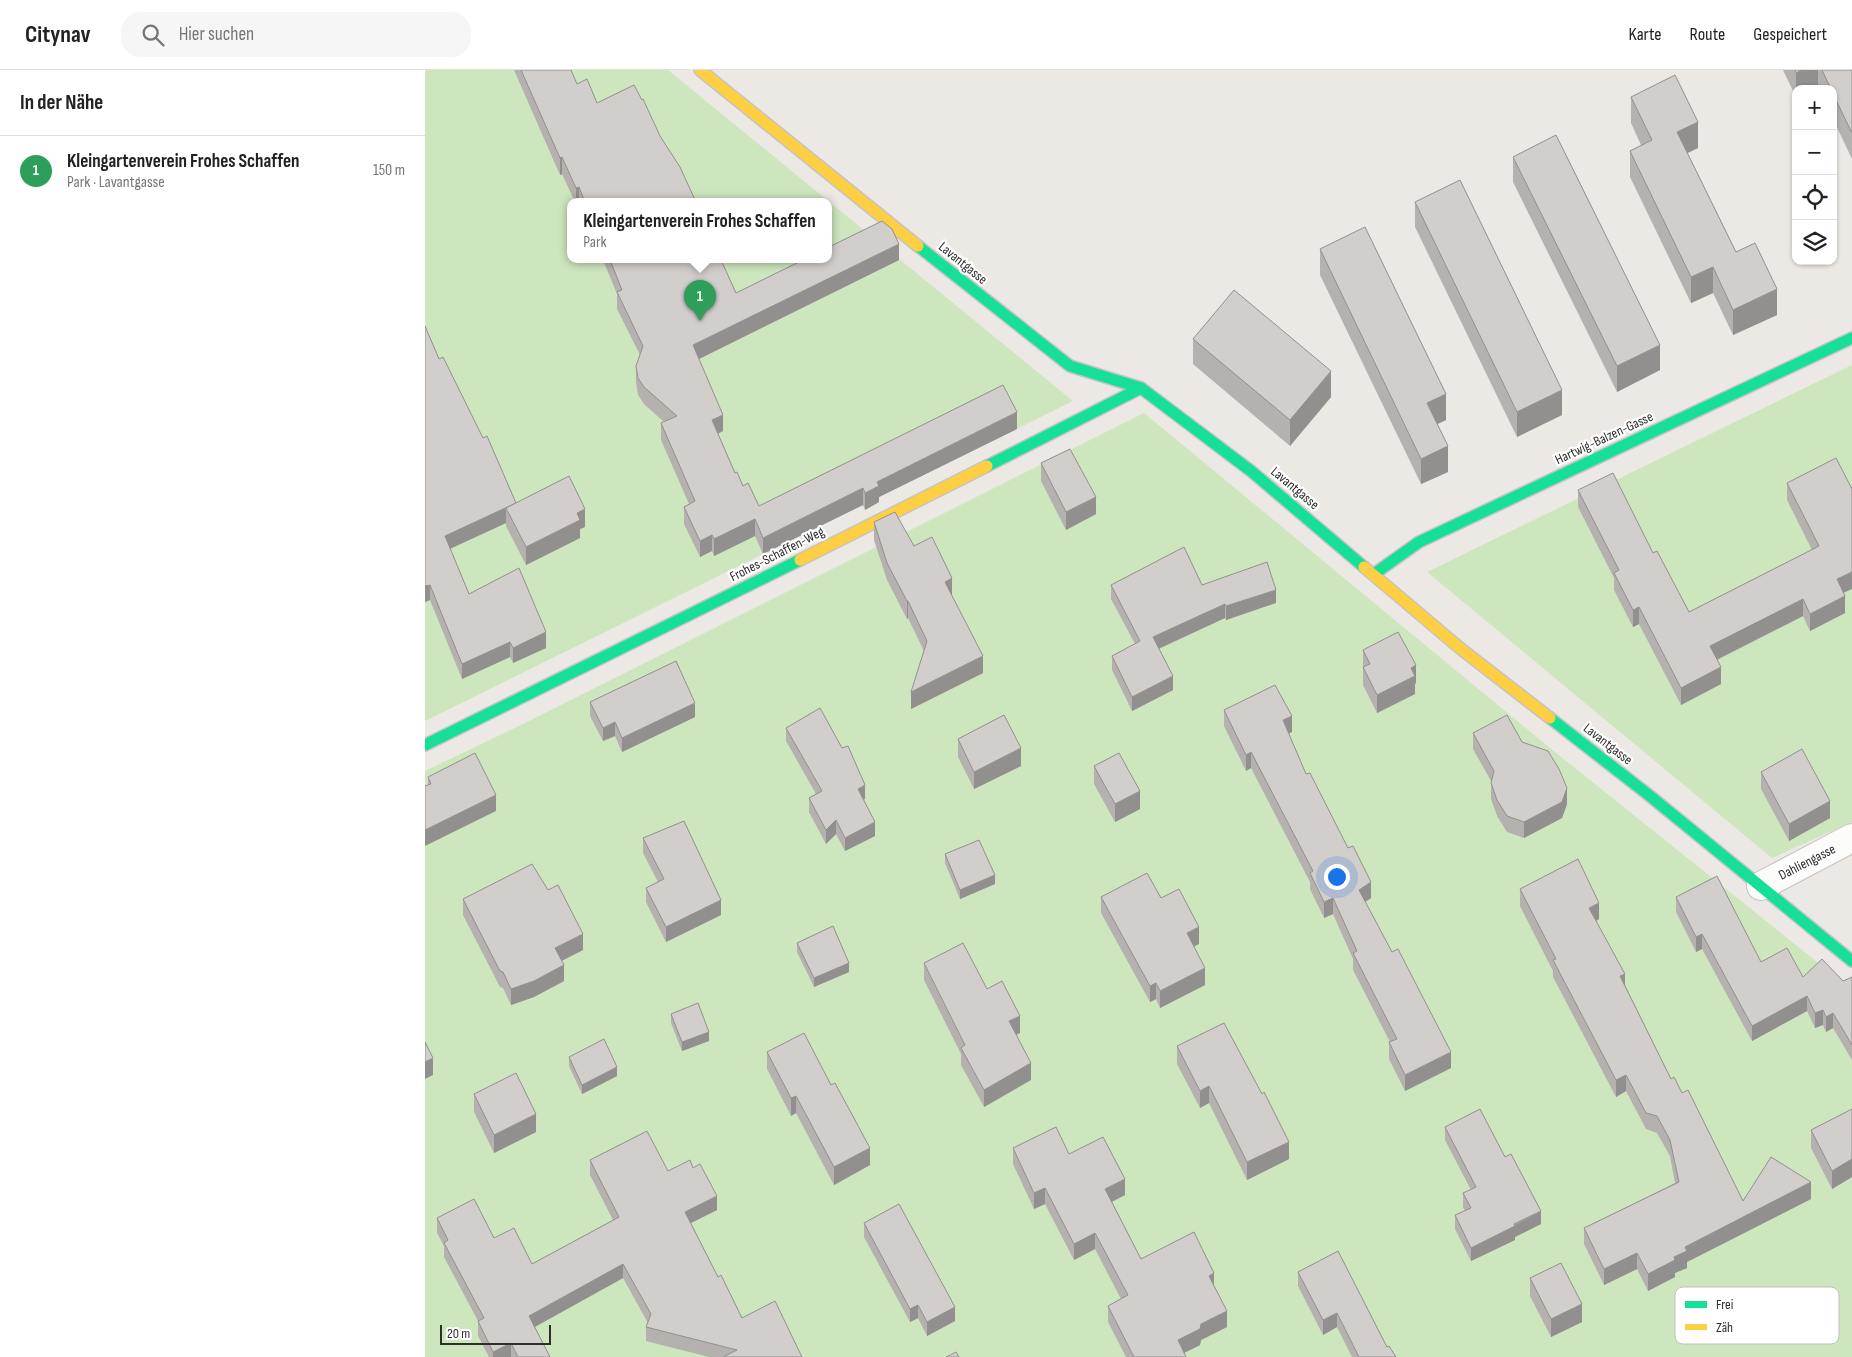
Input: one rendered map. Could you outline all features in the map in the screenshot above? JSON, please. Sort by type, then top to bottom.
[{"type":"street","name":"Lavantgasse","points":[[700,70],[987,302],[1070,366],[1141,388],[1251,471],[1461,649],[1650,796],[1852,961]]},
{"type":"street","name":"Hartwig-Balzen-Gasse","points":[[1374,574],[1419,542],[1852,338]]},
{"type":"street","name":"Frohes-Schaffen-Weg","points":[[425,745],[1141,388]]},
{"type":"street","name":"Dahliengasse","points":[[1761,886],[1852,838]]},
{"type":"green space","points":[[425,70],[668,70],[825,198],[567,198],[567,263],[832,263],[832,204],[1073,401],[425,721]]},
{"type":"green space","points":[[1852,365],[1852,822],[1772,858],[1427,572]]},
{"type":"green space","points":[[1144,413],[1550,748],[1852,990],[1852,1357],[425,1357],[425,771],[521,725]]},
{"type":"building","points":[[521,70],[571,70],[577,84],[587,79],[597,103],[634,85],[643,99],[660,136],[680,167],[694,198],[583,198],[579,187],[576,188],[562,157],[560,158]]},
{"type":"building","points":[[1822,70],[1852,70],[1852,133],[1837,102],[1837,85],[1829,85]]},
{"type":"building","points":[[1675,75],[1698,122],[1677,132],[1736,252],[1755,243],[1777,289],[1733,310],[1713,267],[1691,277],[1630,151],[1652,140],[1631,97]]},
{"type":"building","points":[[1556,135],[1660,345],[1617,366],[1513,157]]},
{"type":"building","points":[[1460,180],[1562,390],[1517,412],[1415,202]]},
{"type":"building","points":[[882,221],[892,229],[899,244],[693,345],[723,415],[712,420],[735,473],[737,472],[743,486],[748,483],[759,506],[1003,385],[1017,412],[877,482],[879,486],[865,493],[863,488],[763,538],[755,519],[714,539],[712,535],[700,541],[684,507],[695,501],[661,423],[677,416],[644,387],[638,378],[636,366],[643,346],[617,292],[622,290],[611,263],[722,263],[736,293],[797,263],[832,263],[832,246]]},
{"type":"building","points":[[1365,227],[1446,394],[1427,403],[1448,446],[1421,459],[1320,249]]},
{"type":"building","points":[[1234,290],[1331,371],[1290,420],[1193,339]]},
{"type":"building","points":[[425,326],[439,359],[443,357],[483,438],[487,436],[516,503],[445,536],[469,594],[519,568],[546,632],[513,648],[510,642],[462,664],[430,585],[425,586]]},
{"type":"building","points":[[1070,449],[1096,497],[1066,512],[1041,463]]},
{"type":"building","points":[[1836,458],[1852,489],[1852,572],[1837,579],[1845,596],[1810,614],[1803,599],[1710,646],[1721,667],[1681,688],[1639,607],[1633,610],[1614,573],[1619,570],[1578,490],[1613,473],[1653,553],[1657,551],[1689,612],[1819,546],[1787,483]]},
{"type":"building","points":[[569,476],[585,509],[577,513],[580,520],[526,547],[506,508]]},
{"type":"building","points":[[895,512],[914,546],[932,537],[952,578],[945,582],[983,656],[911,692],[927,641],[887,563],[874,522]]},
{"type":"building","points":[[1184,547],[1202,585],[1267,562],[1276,590],[1226,606],[1225,604],[1153,637],[1173,676],[1132,697],[1112,656],[1140,641],[1111,585]]},
{"type":"building","points":[[1398,632],[1416,665],[1411,668],[1415,676],[1377,695],[1363,667],[1370,664],[1363,650]]},
{"type":"building","points":[[676,661],[695,703],[622,738],[615,722],[603,728],[590,702]]},
{"type":"building","points":[[1275,685],[1292,716],[1283,720],[1306,774],[1310,773],[1348,848],[1353,846],[1371,882],[1359,890],[1392,952],[1398,949],[1451,1052],[1405,1075],[1389,1042],[1397,1039],[1353,953],[1357,951],[1333,898],[1324,902],[1310,873],[1313,871],[1251,752],[1246,755],[1224,710]]},
{"type":"building","points":[[820,708],[842,748],[848,746],[865,785],[858,789],[875,822],[845,838],[836,820],[826,830],[809,798],[822,791],[786,728]]},
{"type":"building","points":[[1004,715],[1021,748],[974,772],[958,739]]},
{"type":"building","points":[[1507,715],[1522,742],[1548,751],[1559,769],[1567,788],[1562,802],[1524,822],[1507,816],[1497,800],[1491,783],[1494,771],[1473,733]]},
{"type":"building","points":[[1802,749],[1830,801],[1789,824],[1761,772]]},
{"type":"building","points":[[475,753],[496,795],[425,830],[425,786],[431,784],[428,777]]},
{"type":"building","points":[[1119,753],[1140,791],[1115,804],[1094,766]]},
{"type":"building","points":[[684,821],[721,900],[666,927],[646,888],[664,879],[643,838]]},
{"type":"building","points":[[979,840],[995,875],[960,890],[945,854]]},
{"type":"building","points":[[1578,859],[1599,903],[1589,908],[1625,974],[1620,976],[1671,1079],[1674,1077],[1682,1093],[1688,1090],[1743,1201],[1771,1157],[1811,1182],[1685,1247],[1687,1251],[1674,1257],[1675,1260],[1648,1274],[1637,1253],[1604,1269],[1584,1228],[1679,1182],[1670,1140],[1657,1116],[1646,1113],[1626,1075],[1616,1080],[1553,960],[1556,959],[1520,889]]},
{"type":"building","points":[[532,864],[548,890],[558,885],[583,934],[555,948],[564,965],[534,981],[511,989],[463,899]]},
{"type":"building","points":[[1147,873],[1161,898],[1179,889],[1199,927],[1187,933],[1205,968],[1160,991],[1156,983],[1150,986],[1101,897]]},
{"type":"building","points":[[1717,876],[1761,962],[1787,948],[1803,977],[1822,959],[1843,981],[1852,977],[1852,1045],[1833,1013],[1826,1017],[1823,1010],[1815,1013],[1807,996],[1752,1026],[1702,934],[1696,937],[1676,897]]},
{"type":"building","points":[[833,926],[849,963],[814,978],[797,943]]},
{"type":"building","points":[[963,943],[987,989],[1002,981],[1020,1016],[1009,1021],[1031,1063],[984,1090],[961,1048],[965,1045],[924,963]]},
{"type":"building","points":[[698,1003],[709,1032],[682,1042],[671,1014]]},
{"type":"building","points":[[1224,1023],[1262,1094],[1264,1092],[1289,1142],[1247,1162],[1209,1086],[1200,1091],[1177,1046]]},
{"type":"building","points":[[804,1033],[831,1085],[835,1083],[870,1148],[834,1167],[796,1096],[791,1098],[767,1052]]},
{"type":"building","points":[[604,1039],[617,1067],[582,1085],[569,1057]]},
{"type":"building","points":[[425,1042],[433,1058],[425,1062]]},
{"type":"building","points":[[516,1073],[536,1114],[494,1135],[474,1094]]},
{"type":"building","points":[[1480,1109],[1505,1157],[1511,1154],[1541,1211],[1471,1248],[1455,1215],[1471,1208],[1463,1193],[1476,1187],[1445,1127]]},
{"type":"building","points":[[1852,1109],[1852,1159],[1832,1171],[1811,1130]]},
{"type":"building","points":[[1056,1127],[1069,1154],[1103,1137],[1125,1179],[1105,1189],[1141,1259],[1194,1232],[1214,1273],[1209,1276],[1227,1311],[1201,1324],[1200,1329],[1178,1340],[1186,1357],[1134,1357],[1108,1306],[1128,1295],[1095,1233],[1074,1244],[1045,1188],[1034,1193],[1013,1148]]},
{"type":"building","points":[[647,1131],[668,1171],[690,1160],[693,1168],[700,1164],[717,1196],[685,1212],[718,1277],[721,1275],[742,1318],[775,1301],[802,1357],[723,1357],[737,1350],[646,1327],[651,1314],[623,1264],[529,1316],[550,1357],[518,1357],[511,1343],[493,1352],[478,1321],[484,1318],[444,1243],[448,1240],[437,1218],[474,1199],[494,1238],[514,1228],[532,1264],[619,1217],[590,1160]]},
{"type":"building","points":[[899,1204],[955,1307],[927,1322],[918,1305],[910,1309],[864,1223]]},
{"type":"building","points":[[1338,1251],[1387,1347],[1389,1346],[1396,1357],[1359,1357],[1337,1313],[1323,1320],[1298,1272]]},
{"type":"building","points":[[1561,1263],[1582,1304],[1551,1319],[1530,1278]]},
{"type":"building","points":[[956,1352],[959,1357],[946,1357]]},
{"type":"traffic: fast","points":[[918,246],[1070,366],[1141,388],[1251,471],[1364,567]]},
{"type":"traffic: fast","points":[[1374,574],[1419,542],[1852,338]]},
{"type":"traffic: fast","points":[[987,466],[1141,388]]},
{"type":"traffic: fast","points":[[425,745],[800,560]]},
{"type":"traffic: fast","points":[[1550,718],[1650,796],[1852,961]]},
{"type":"traffic: slow","points":[[700,70],[918,246]]},
{"type":"traffic: slow","points":[[800,560],[987,466]]},
{"type":"traffic: slow","points":[[1364,567],[1461,649],[1550,718]]},
{"type":"place","name":"Kleingartenverein Frohes Schaffen","points":[[700,321]]}]
